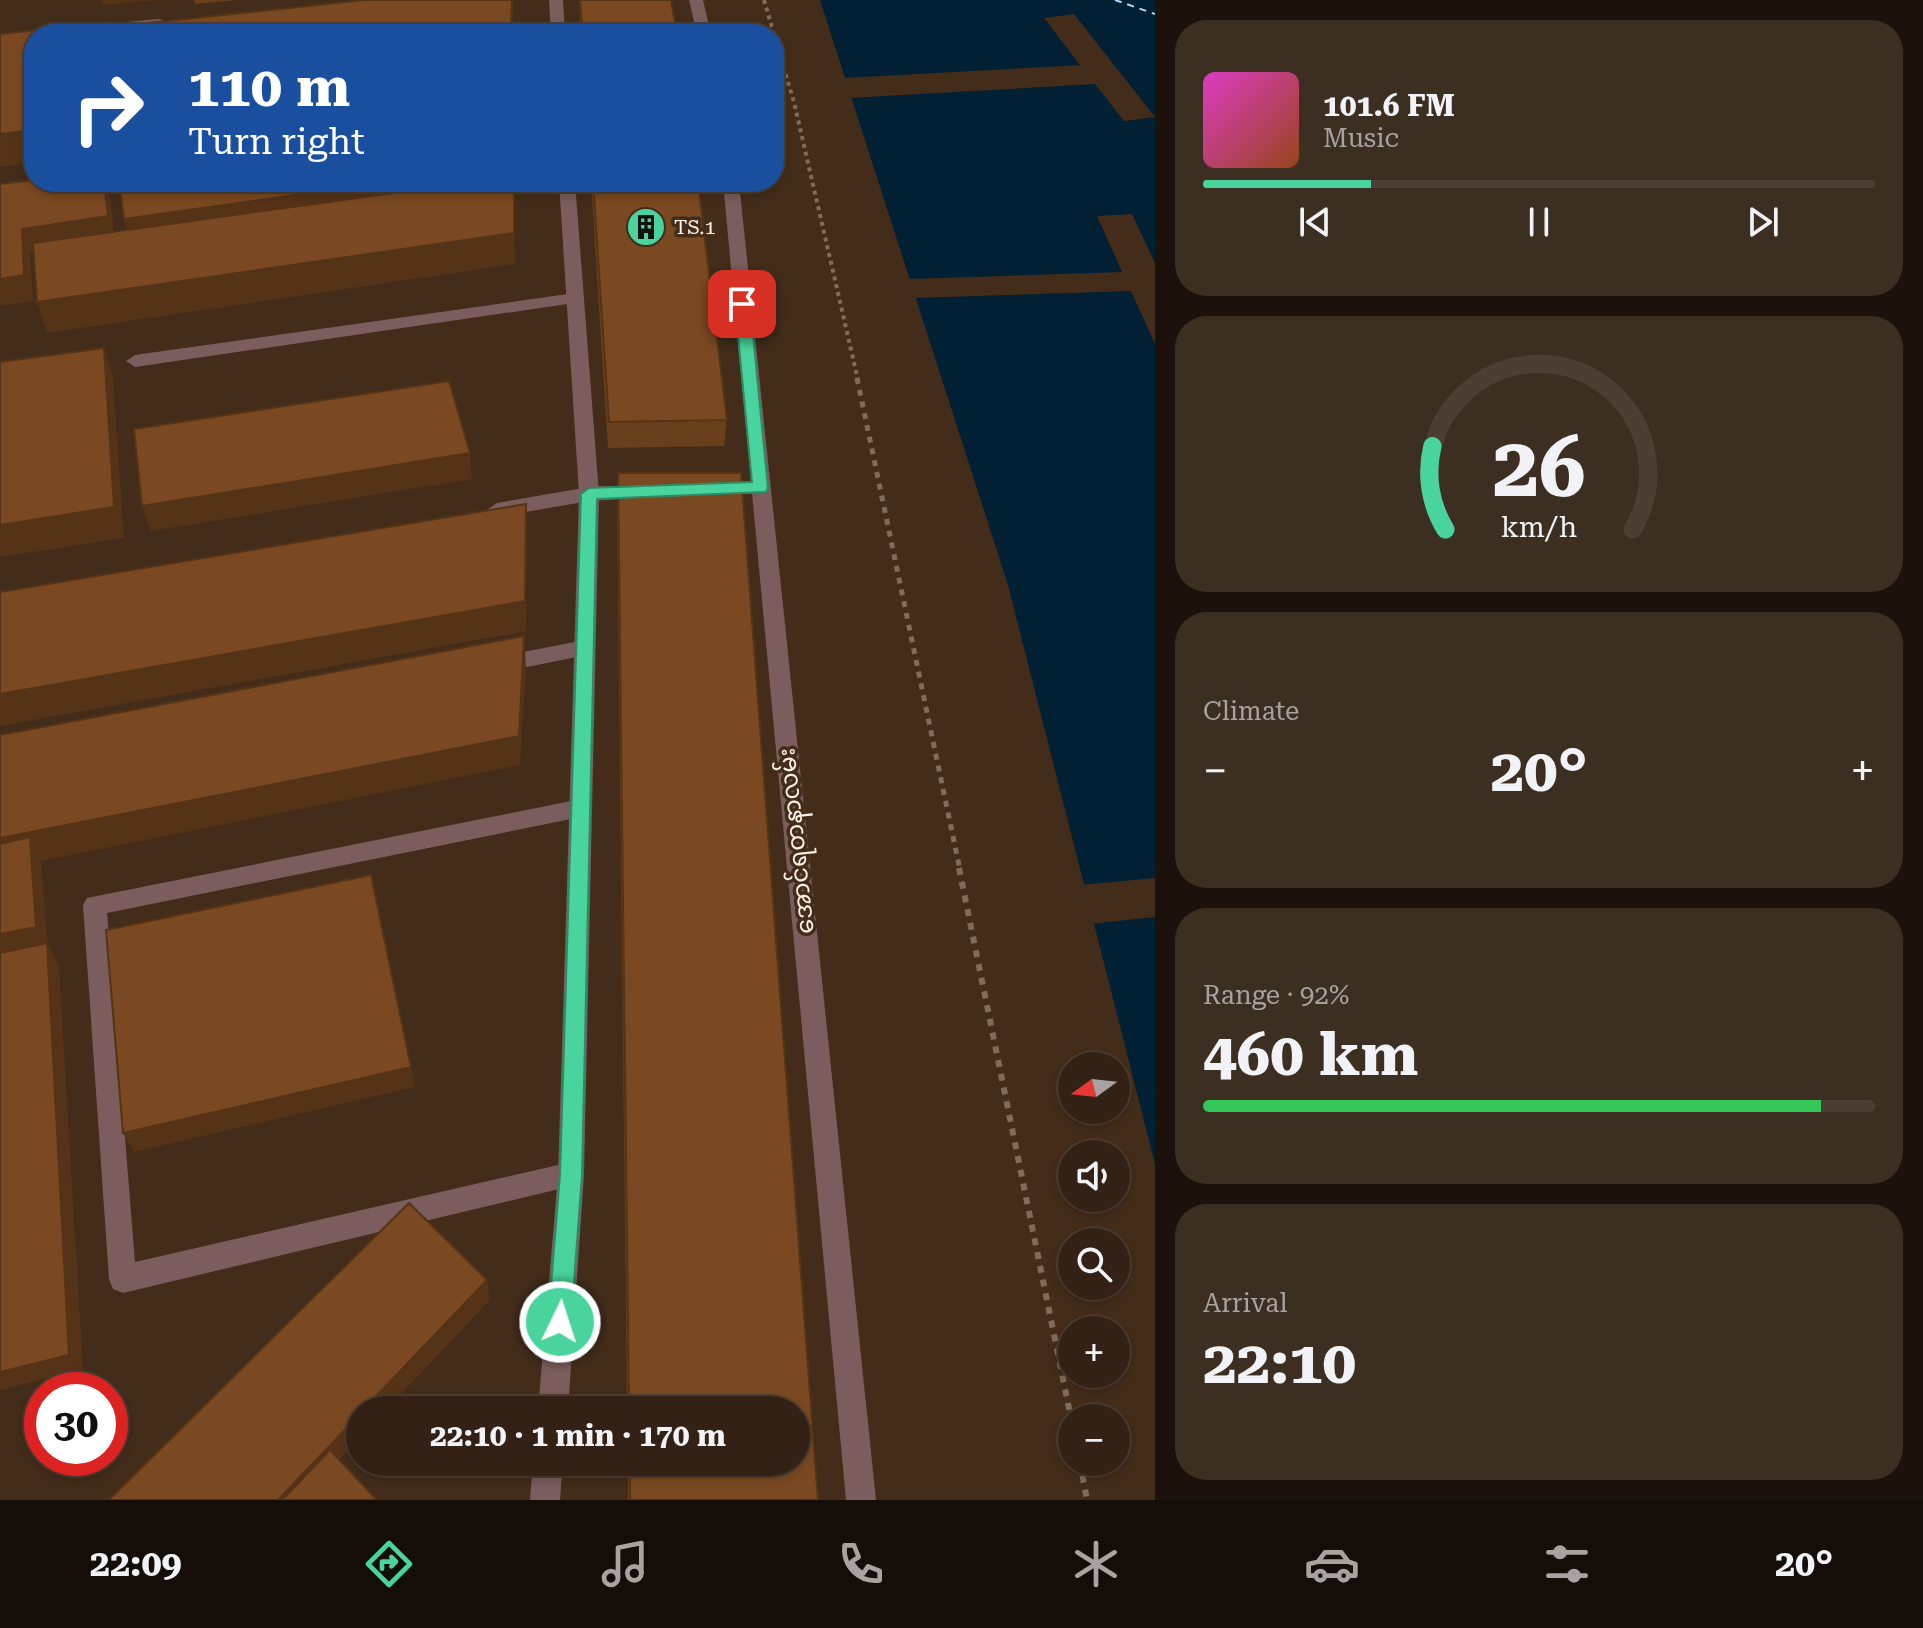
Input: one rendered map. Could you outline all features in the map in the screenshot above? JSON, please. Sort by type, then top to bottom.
[{"type":"street","points":[[556,0],[557,24]]},
{"type":"street","points":[[696,0],[702,24]]},
{"type":"street","points":[[147,24],[168,22]]},
{"type":"street","points":[[554,1396],[571,1175],[589,494],[568,192]]},
{"type":"street","name":"အောင်ရတနာလမ်း","points":[[732,192],[861,1500]]},
{"type":"street","points":[[135,361],[575,298]]},
{"type":"street","points":[[698,490],[760,488]]},
{"type":"street","points":[[481,513],[589,494],[667,491]]},
{"type":"street","points":[[477,668],[585,648]]},
{"type":"street","points":[[571,1175],[123,1279],[95,905],[581,808]]},
{"type":"street","points":[[545,1500],[547,1476]]},
{"type":"path","points":[[764,0],[771,24]]},
{"type":"path","points":[[784,68],[879,473],[1068,1404]]},
{"type":"path","points":[[1083,1476],[1087,1500]]},
{"type":"water","points":[[820,0],[1155,0],[1155,1164],[1130,1066],[1130,1052],[1127,1052],[1008,585]]},
{"type":"pier","points":[[1074,14],[1155,117],[1124,121],[1095,84],[850,98],[843,78],[1080,65],[1044,18]]},
{"type":"pier","points":[[1132,214],[1155,263],[1155,344],[1131,291],[913,298],[907,279],[1122,272],[1097,216]]},
{"type":"pier","points":[[1155,878],[1155,917],[1090,924],[1080,885]]},
{"type":"building","points":[[365,0],[512,0],[511,24],[138,24]]},
{"type":"building","points":[[580,0],[671,0],[675,24],[582,24]]},
{"type":"building","points":[[24,31],[24,131],[0,134],[0,34]]},
{"type":"building","points":[[24,181],[24,192],[105,192],[108,216],[22,229],[24,275],[0,279],[0,184]]},
{"type":"building","points":[[120,192],[317,192],[124,219]]},
{"type":"building","points":[[401,192],[514,192],[514,233],[37,302],[33,243]]},
{"type":"building","points":[[594,192],[699,192],[727,420],[609,422]]},
{"type":"building","points":[[104,348],[114,507],[0,525],[0,362]]},
{"type":"building","points":[[449,381],[470,453],[142,506],[134,429]]},
{"type":"building","points":[[618,473],[741,473],[818,1500],[630,1500],[630,1476],[810,1476],[810,1396],[629,1396]]},
{"type":"building","points":[[526,504],[525,601],[0,694],[0,592]]},
{"type":"building","points":[[524,636],[519,736],[0,838],[0,735]]},
{"type":"building","points":[[30,837],[36,927],[0,934],[0,844]]},
{"type":"building","points":[[371,875],[411,1067],[123,1133],[106,930]]},
{"type":"building","points":[[47,943],[69,1355],[0,1372],[0,953]]},
{"type":"building","points":[[409,1203],[487,1280],[376,1396],[346,1396],[346,1429],[278,1500],[109,1500]]},
{"type":"building","points":[[330,1450],[346,1467],[346,1476],[354,1476],[377,1500],[282,1500]]},
{"type":"ferry route","points":[[1115,0],[1155,14]]},
{"type":"place","name":"TS.1","points":[[646,227]]},
{"type":"route","points":[[560,1322],[571,1175],[589,494],[760,488],[742,304]]}]
